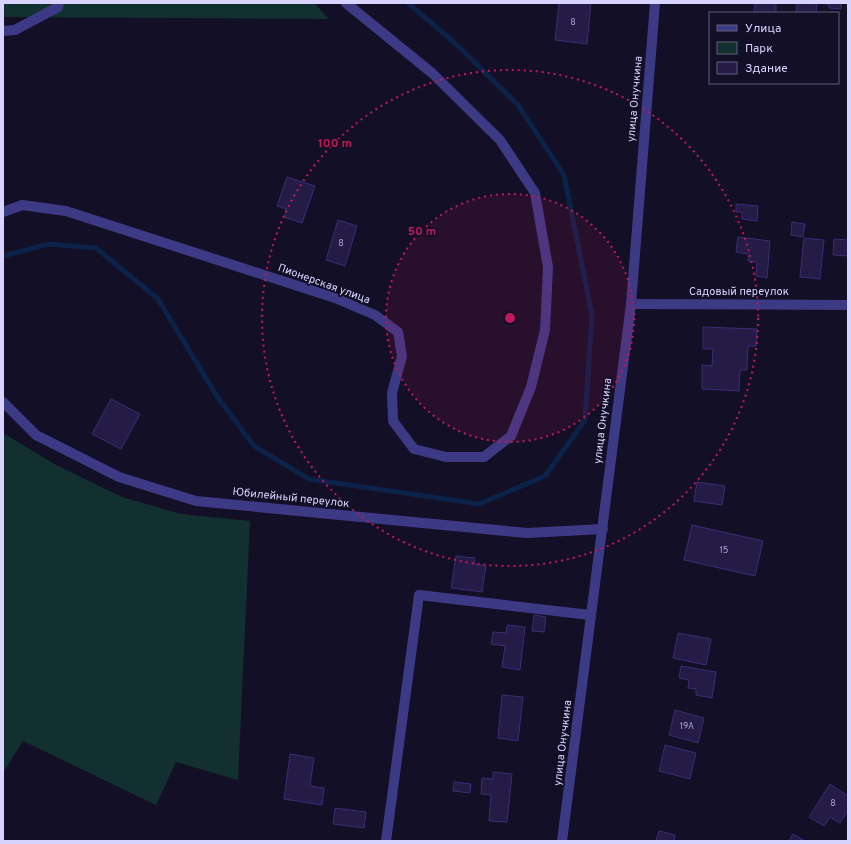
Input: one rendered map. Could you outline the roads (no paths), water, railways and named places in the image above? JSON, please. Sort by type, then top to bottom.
[{"type":"street","points":[[3,31],[15,30],[58,7],[59,3]]},
{"type":"street","name":"Пионерская улица","points":[[3,212],[22,204],[66,211],[335,298],[375,316],[398,332],[402,356],[392,393],[394,421],[414,449],[446,457],[484,457],[511,436],[531,387],[545,330],[548,267],[535,193],[500,140],[432,73],[346,3]]},
{"type":"street","name":"улица Онучкина","points":[[562,841],[590,615],[603,529],[630,304],[654,3]]},
{"type":"street","name":"Садовый переулок","points":[[630,304],[848,305]]},
{"type":"street","name":"Юбилейный переулок","points":[[3,402],[36,435],[119,477],[196,501],[527,533],[603,529]]},
{"type":"street","points":[[386,841],[419,596],[590,615]]},
{"type":"waterway","points":[[3,256],[49,244],[96,248],[158,299],[218,398],[254,446],[309,479],[479,504],[545,476],[585,420],[592,315],[564,175],[518,105],[456,44],[408,3]]}]
